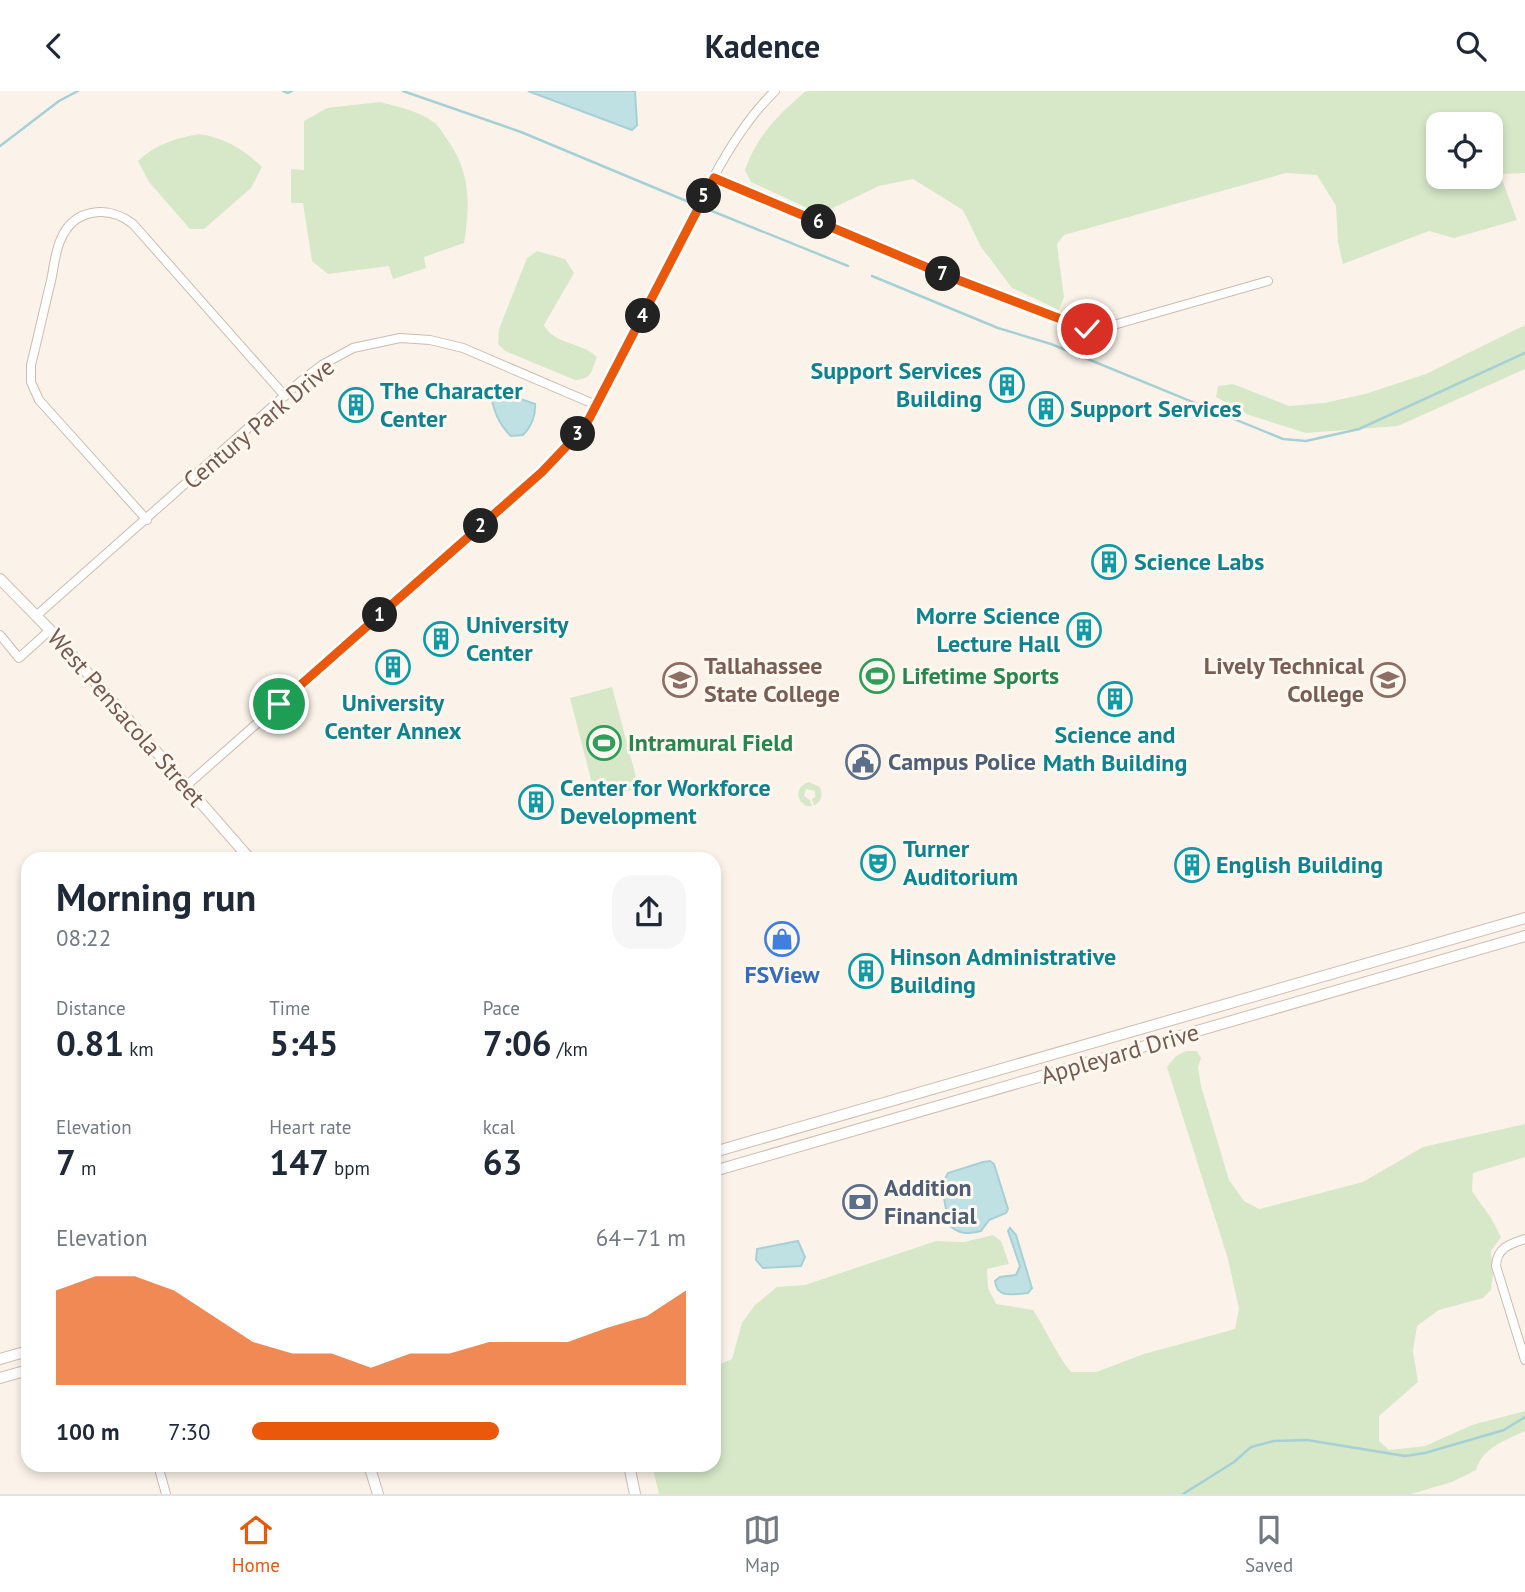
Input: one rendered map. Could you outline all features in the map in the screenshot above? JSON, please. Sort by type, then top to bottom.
[{"type":"main road","points":[[694,215],[712,182]]},
{"type":"main road","name":"West Pensacola Street","points":[[0,579],[50,630],[244,852]]},
{"type":"main road","points":[[1523,918],[1525,934]]},
{"type":"main road","name":"Appleyard Drive","points":[[721,1150],[1523,918]]},
{"type":"main road","name":"Appleyard Drive","points":[[721,1169],[1525,934]]},
{"type":"main road","points":[[1293,985],[1298,1002]]},
{"type":"main road","points":[[1088,1044],[1093,1062]]},
{"type":"main road","points":[[900,1098],[905,1116]]},
{"type":"main road","points":[[768,1136],[781,1152]]},
{"type":"main road","points":[[0,1359],[21,1353]]},
{"type":"main road","points":[[0,1378],[21,1372]]},
{"type":"main road","points":[[371,1472],[378,1494]]},
{"type":"main road","points":[[630,1472],[635,1494]]},
{"type":"street","points":[[775,91],[750,120],[712,182],[1087,329],[1110,326],[1268,281]]},
{"type":"street","points":[[147,520],[38,400],[32,386],[31,375],[60,240],[69,226],[78,218],[93,212],[105,211],[123,216],[285,396]]},
{"type":"street","points":[[186,786],[542,472],[580,432],[694,215]]},
{"type":"street","name":"Century Park Drive","points":[[36,616],[285,396],[322,365],[353,348],[407,338],[444,342],[596,405]]},
{"type":"street","points":[[0,635],[19,658],[50,630]]},
{"type":"street","points":[[1525,1239],[1504,1247],[1497,1257],[1496,1266],[1525,1360]]},
{"type":"street","points":[[160,1472],[166,1494]]},
{"type":"green space","points":[[806,91],[1525,91],[1525,173],[1503,174],[1503,112],[1426,112],[1426,189],[1503,189],[1503,182],[1517,220],[1454,238],[1429,231],[1343,264],[1338,243],[1336,206],[1317,175],[1286,173],[1064,235],[1057,244],[1064,297],[1059,310],[1012,288],[981,247],[963,210],[913,179],[879,186],[820,214],[751,182],[745,170],[750,157],[778,117]]},
{"type":"green space","points":[[380,102],[409,110],[436,124],[456,154],[467,191],[464,243],[424,257],[426,268],[393,279],[389,266],[328,274],[312,261],[303,203],[291,203],[291,169],[304,170],[304,121],[327,108]]},
{"type":"green space","points":[[200,134],[234,146],[262,167],[251,188],[204,229],[190,229],[149,182],[138,161],[167,143]]},
{"type":"green space","points":[[537,251],[565,259],[574,273],[544,325],[561,340],[584,348],[597,357],[590,374],[585,378],[575,380],[505,351],[498,344],[499,329],[527,258]]},
{"type":"green space","points":[[1525,325],[1525,369],[1398,426],[1306,433],[1249,415],[1216,397],[1218,386],[1233,384],[1289,406],[1324,403],[1365,394],[1426,374]]},
{"type":"green space","name":"Intramural Field","points":[[612,687],[639,788],[596,799],[570,698]]},
{"type":"green space","points":[[809,782],[821,790],[820,800],[814,806],[812,799],[815,797],[815,791],[806,789],[804,796],[810,800],[812,806],[806,806],[799,798],[801,787]]},
{"type":"green space","points":[[1186,1051],[1197,1051],[1201,1058],[1198,1067],[1201,1086],[1229,1180],[1244,1201],[1259,1209],[1363,1182],[1423,1147],[1525,1124],[1525,1157],[1473,1173],[1472,1191],[1501,1237],[1491,1251],[1491,1290],[1483,1298],[1439,1310],[1417,1326],[1413,1351],[1418,1382],[1379,1416],[1379,1441],[1389,1450],[1425,1446],[1472,1425],[1525,1411],[1525,1431],[1489,1450],[1476,1470],[1452,1482],[1411,1494],[659,1494],[654,1472],[721,1472],[721,1364],[732,1359],[742,1323],[755,1305],[777,1287],[805,1285],[936,1241],[964,1242],[993,1235],[1001,1241],[1009,1264],[987,1269],[988,1288],[996,1304],[1033,1310],[1071,1372],[1096,1372],[1144,1354],[1235,1329],[1239,1309],[1228,1259],[1167,1067],[1176,1056]]},
{"type":"water","points":[[528,91],[635,91],[637,125],[632,130]]},
{"type":"water","points":[[495,390],[535,404],[532,421],[523,435],[511,436],[500,421],[491,392]]},
{"type":"water","points":[[990,1161],[994,1164],[1008,1209],[1006,1213],[989,1220],[981,1231],[961,1232],[950,1226],[944,1199],[945,1179],[948,1173]]},
{"type":"water","points":[[1010,1228],[1016,1235],[1032,1288],[1028,1293],[1007,1294],[996,1287],[995,1281],[1000,1277],[1016,1275],[1020,1266],[1008,1231]]},
{"type":"water","points":[[798,1241],[805,1257],[801,1266],[763,1268],[756,1260],[757,1249]]},
{"type":"waterway","points":[[0,146],[59,101],[78,91]]},
{"type":"waterway","points":[[283,91],[292,91]]},
{"type":"waterway","points":[[403,91],[521,132],[696,205]]},
{"type":"waterway","points":[[702,207],[848,266]]},
{"type":"waterway","points":[[872,276],[998,328],[1051,344],[1283,439],[1306,441],[1359,429],[1525,353]]},
{"type":"waterway","points":[[1183,1494],[1234,1462],[1251,1447],[1274,1441],[1307,1440],[1405,1456],[1425,1453],[1504,1430],[1525,1417]]},
{"type":"place","name":"Support Services Building","points":[[1007,385]]},
{"type":"place","name":"The Character Center","points":[[356,405]]},
{"type":"place","name":"Support Services","points":[[1046,409]]},
{"type":"place","name":"Science Labs","points":[[1109,562]]},
{"type":"place","name":"Morre Science Lecture Hall","points":[[1084,630]]},
{"type":"place","name":"University Center","points":[[441,639]]},
{"type":"place","name":"University Center Annex","points":[[393,667]]},
{"type":"place","name":"Lifetime Sports","points":[[877,676]]},
{"type":"place","name":"Tallahassee State College","points":[[680,680]]},
{"type":"place","name":"Lively Technical College","points":[[1388,680]]},
{"type":"place","name":"Science and Math Building","points":[[1115,699]]},
{"type":"place","name":"Intramural Field","points":[[604,743]]},
{"type":"place","name":"Campus Police","points":[[863,762]]},
{"type":"place","name":"Center for Workforce Development","points":[[536,802]]},
{"type":"place","name":"Turner Auditorium","points":[[878,863]]},
{"type":"place","name":"English Building","points":[[1192,865]]},
{"type":"place","name":"FSView","points":[[782,939]]},
{"type":"place","name":"Hinson Administrative Building","points":[[866,971]]},
{"type":"place","name":"Addition Financial","points":[[860,1202]]},
{"type":"route","points":[[279,704],[542,472],[580,432],[611,379],[714,178],[945,275],[1087,329]]}]
